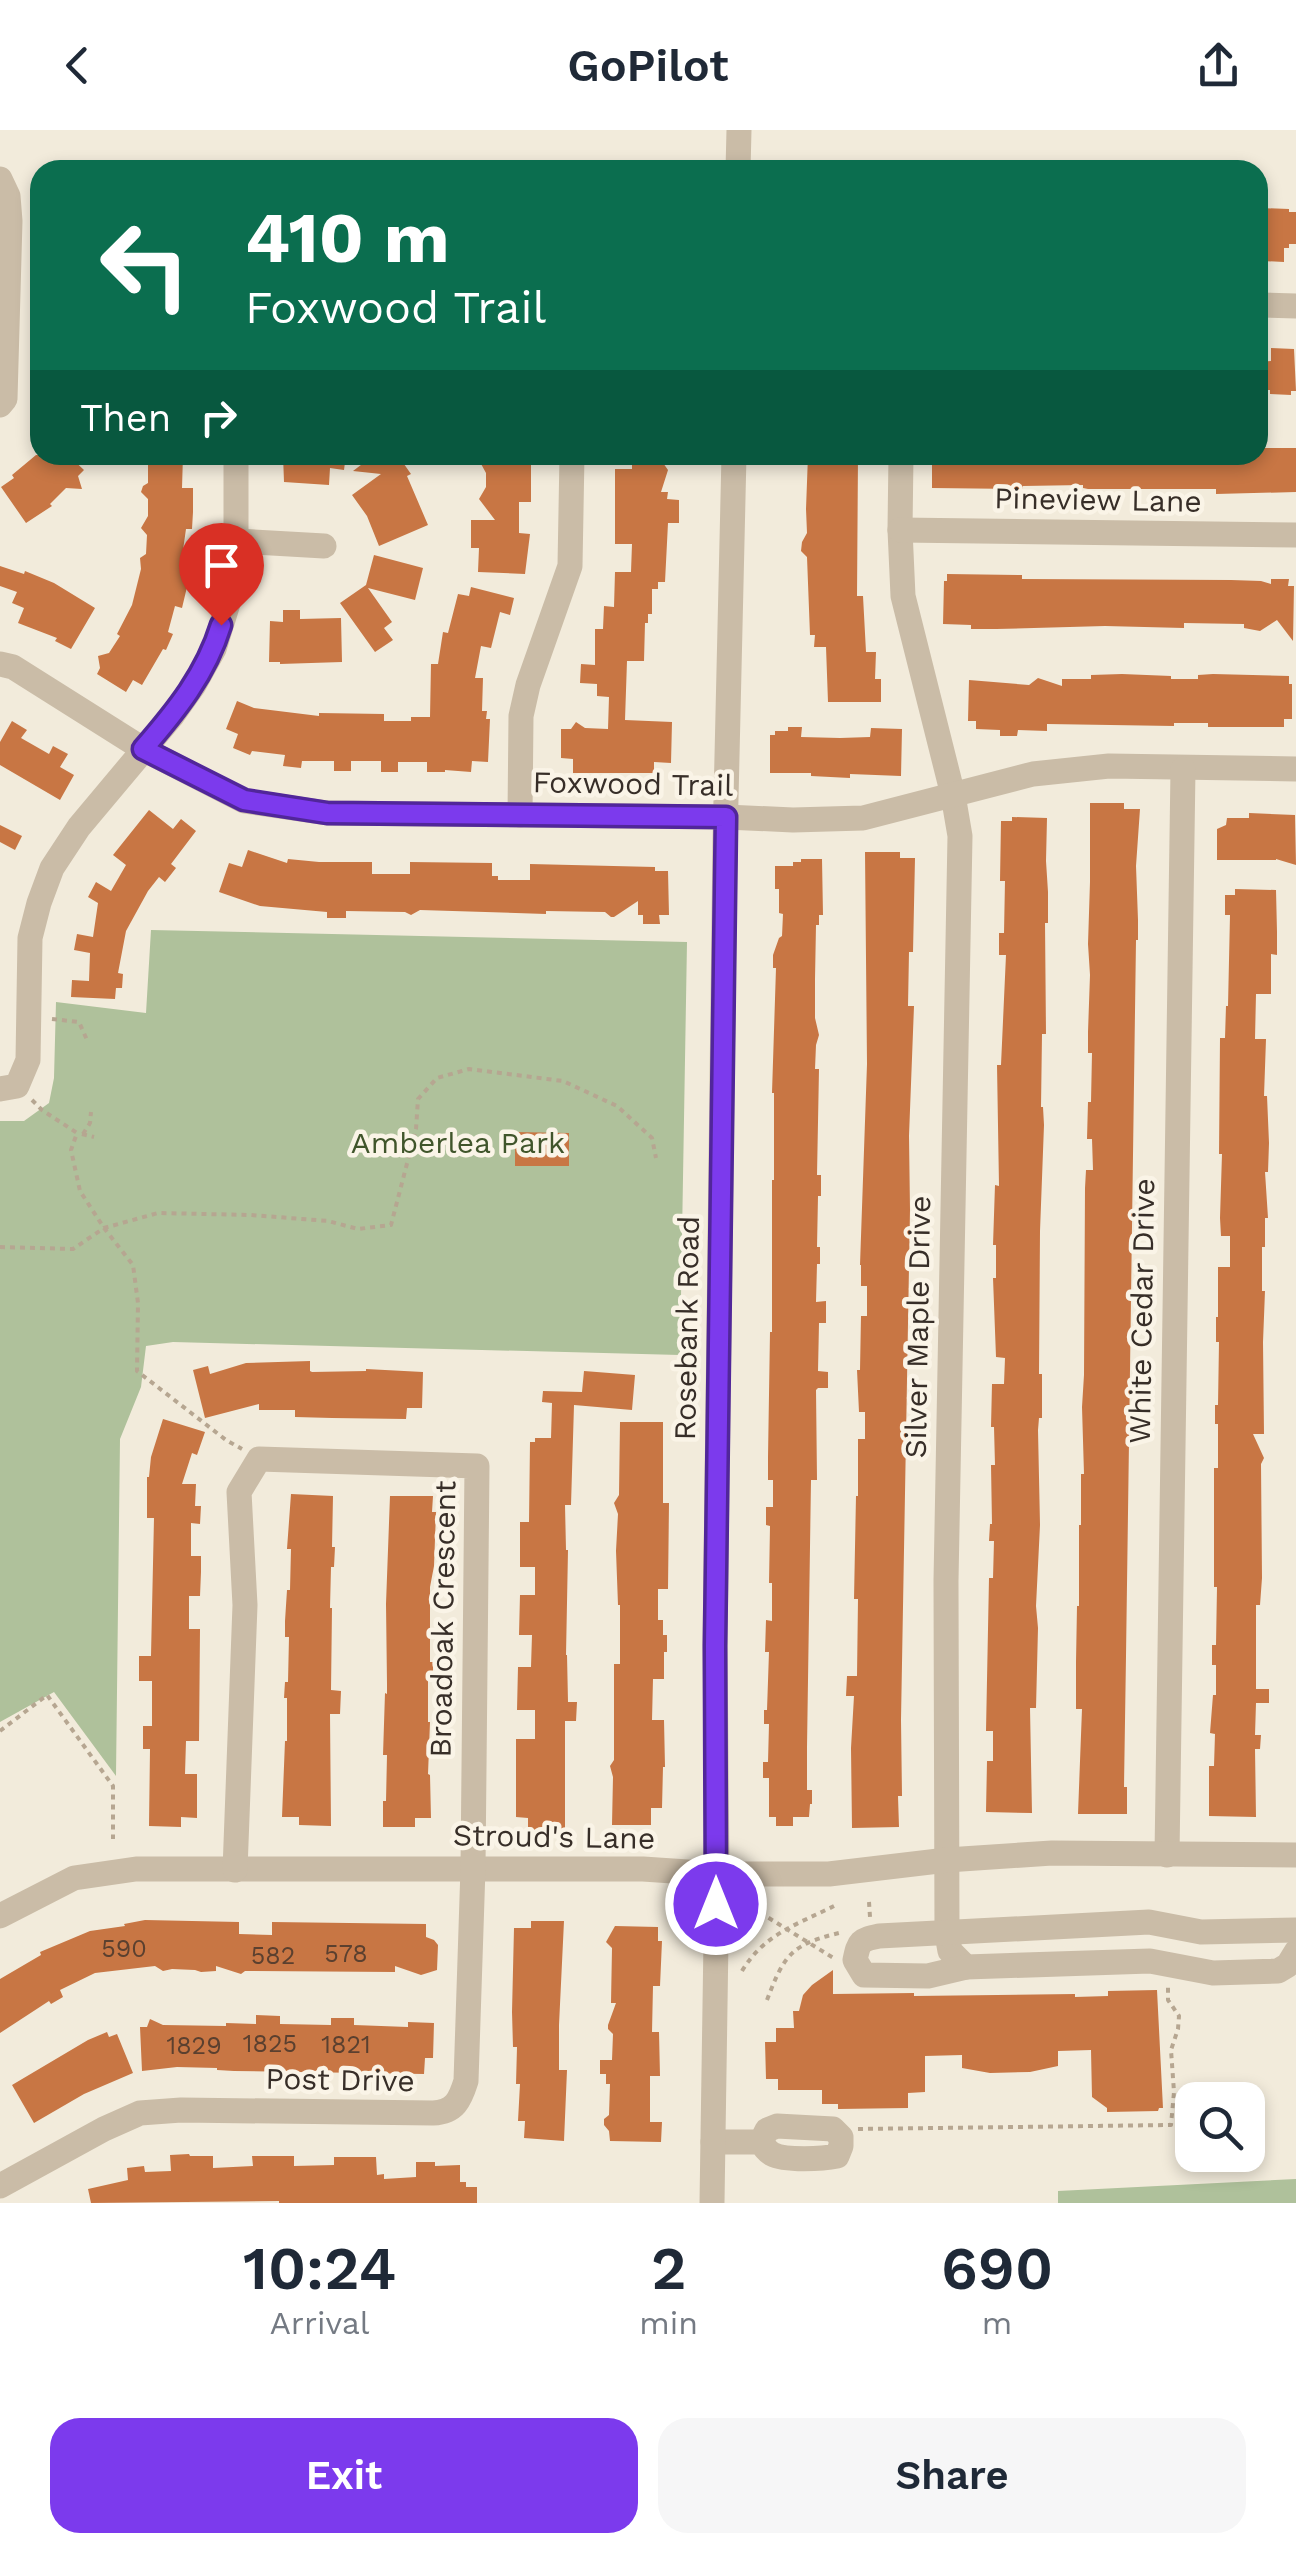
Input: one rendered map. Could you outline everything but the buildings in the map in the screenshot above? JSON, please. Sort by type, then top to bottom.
[{"type":"street","points":[[738,160],[739,130]]},
{"type":"street","points":[[0,180],[8,196],[10,221],[5,399],[0,405]]},
{"type":"street","points":[[1268,305],[1296,306]]},
{"type":"street","points":[[8,1087],[28,1060],[30,938],[52,868],[80,827],[194,686],[214,650],[229,600],[236,541],[236,465]]},
{"type":"street","points":[[520,815],[521,716],[570,566],[572,465]]},
{"type":"street","name":"Rosebank Road","points":[[712,2203],[717,1874],[715,1646],[734,465]]},
{"type":"street","name":"Silver Maple Drive","points":[[900,465],[903,596],[960,836],[946,1580],[947,1934]]},
{"type":"street","name":"Pineview Lane","points":[[900,530],[1296,535]]},
{"type":"street","points":[[236,541],[324,546]]},
{"type":"street","name":"Foxwood Trail","points":[[0,664],[13,668],[143,749],[244,800],[327,813],[863,818],[1033,774],[1108,766],[1296,769]]},
{"type":"street","name":"White Cedar Drive","points":[[1167,1855],[1183,769]]},
{"type":"street","points":[[235,1870],[245,1605],[239,1492],[259,1459]]},
{"type":"street","name":"Broadoak Crescent","points":[[259,1459],[477,1466],[474,1868]]},
{"type":"street","name":"Stroud's Lane","points":[[0,1916],[74,1878],[136,1869],[474,1868],[829,1874],[1052,1852],[1296,1855]]},
{"type":"street","name":"Post Drive","points":[[0,2186],[140,2113],[444,2113],[458,2103],[466,2081],[474,1868]]},
{"type":"street","points":[[1296,1930],[1201,1932],[1149,1922],[879,1936],[863,1940],[854,1960],[864,1975],[928,1976],[966,1966],[1150,1961],[1213,1974],[1278,1971],[1288,1966],[1296,1952]]},
{"type":"street","points":[[947,1934],[950,1951],[966,1966]]},
{"type":"street","points":[[713,2142],[760,2142],[777,2156],[824,2158],[838,2156],[842,2146],[842,2138],[834,2129]]},
{"type":"path","points":[[52,1019],[79,1022],[88,1040]]},
{"type":"path","points":[[0,1247],[72,1248],[104,1228],[158,1213],[328,1221],[358,1229],[391,1225],[416,1130],[418,1099],[437,1078],[468,1069],[563,1082],[617,1106],[652,1138],[656,1158]]},
{"type":"path","points":[[8,1087],[80,1134],[94,1137]]},
{"type":"path","points":[[91,1112],[90,1122],[71,1150],[80,1191],[134,1265],[138,1303],[136,1371],[226,1440],[259,1459]]},
{"type":"path","points":[[0,1731],[47,1696],[113,1786],[114,1839]]},
{"type":"path","points":[[742,1902],[835,1958],[854,1960]]},
{"type":"path","points":[[869,1902],[871,1928]]},
{"type":"path","points":[[742,1971],[753,1953],[774,1936],[834,1906]]},
{"type":"path","points":[[768,2000],[781,1965],[808,1942],[854,1930]]},
{"type":"path","points":[[834,2129],[1171,2124],[1171,2050],[1178,2016],[1168,2000],[1166,1964]]},
{"type":"green space","name":"Amberlea Park","points":[[151,930],[687,942],[680,1355],[173,1342],[146,1346],[141,1387],[120,1439],[116,1776],[54,1692],[0,1722],[0,1121],[24,1121],[49,1103],[54,1078],[56,1002],[146,1013]]},
{"type":"green space","points":[[1296,2179],[1296,2203],[1058,2203],[1058,2191]]},
{"type":"route","points":[[221,625],[214,650],[194,686],[143,749],[244,800],[327,813],[726,817],[715,1646],[716,1904]]}]
